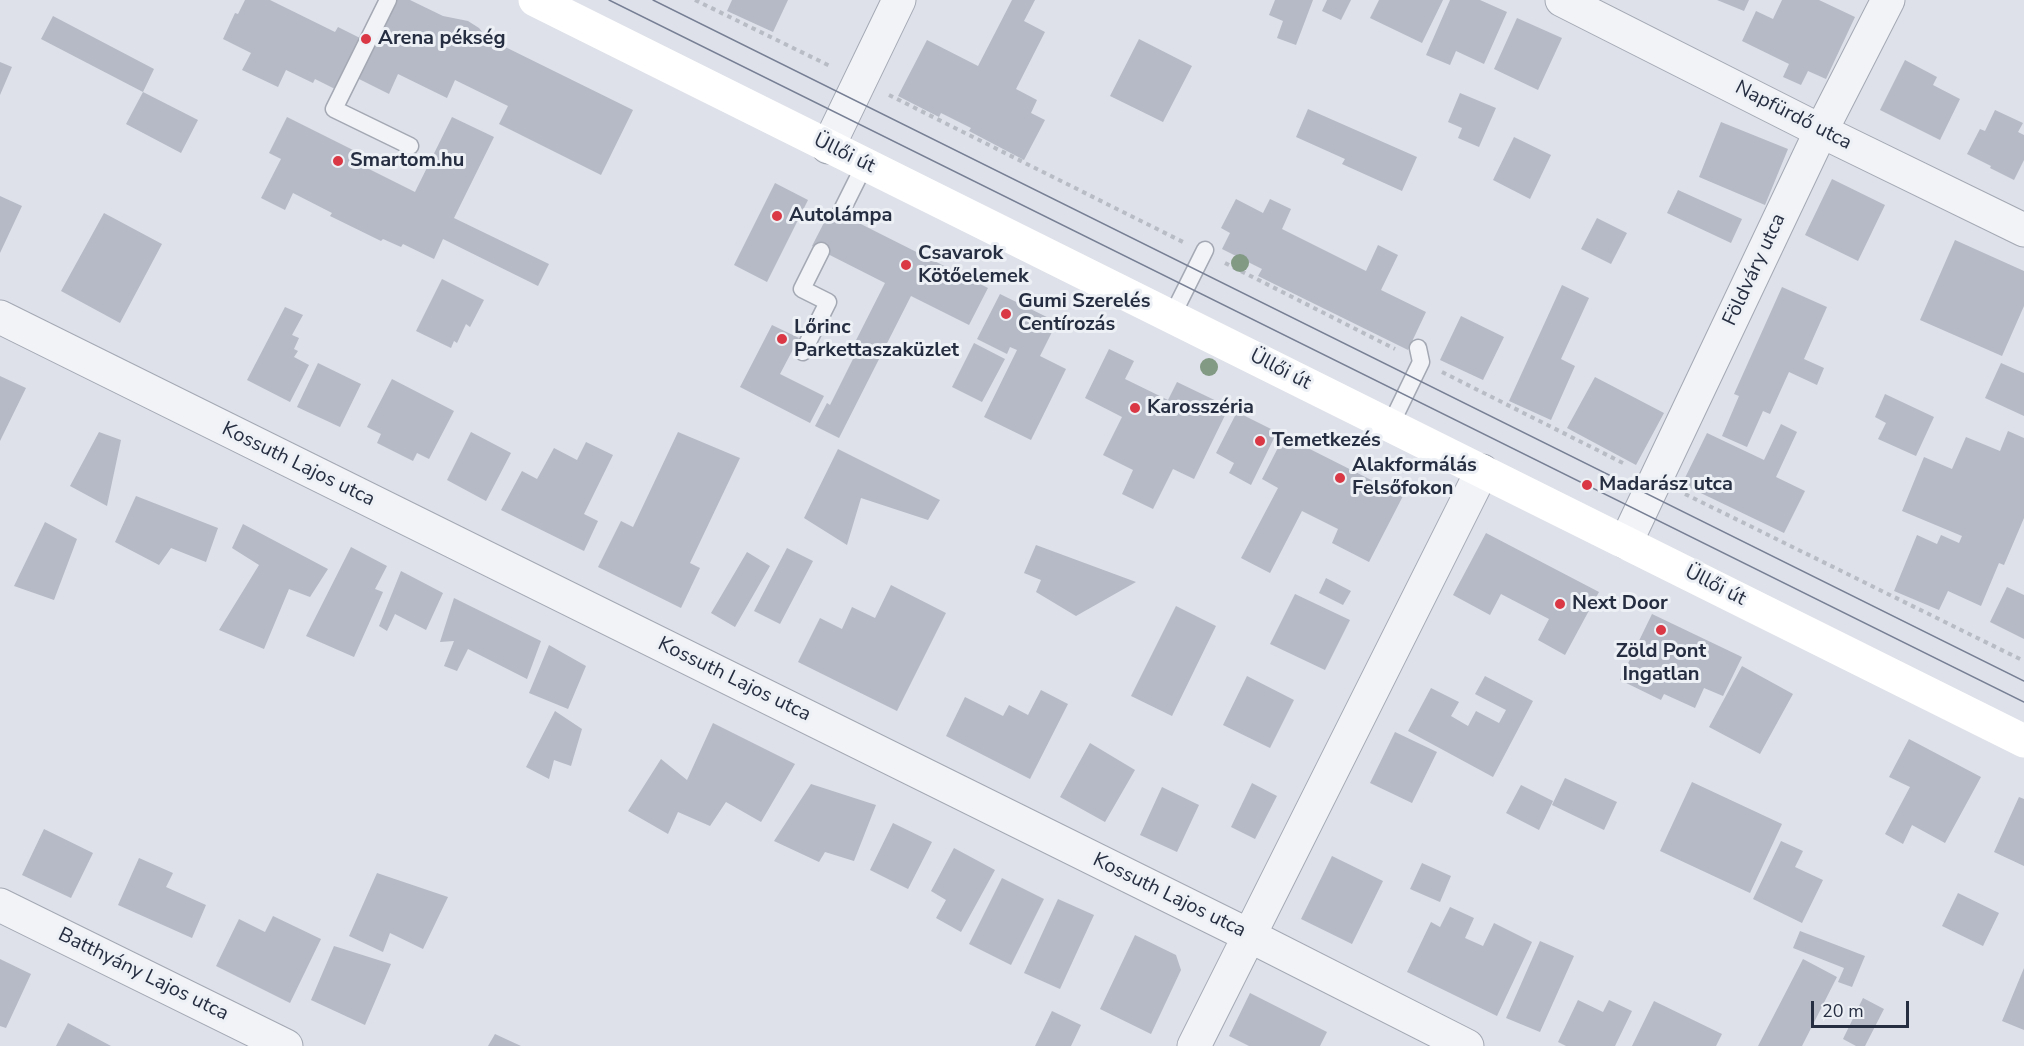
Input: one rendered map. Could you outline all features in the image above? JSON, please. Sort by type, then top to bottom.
[{"type":"main road","name":"Üllői út","points":[[535,0],[2024,741]]},
{"type":"street","points":[[828,147],[899,0]]},
{"type":"street","name":"Napfürdő utca","points":[[1562,0],[1821,131],[2024,230]]},
{"type":"street","name":"Földváry utca","points":[[1626,542],[1821,131],[1888,0]]},
{"type":"street","name":"Kossuth Lajos utca","points":[[0,317],[1250,936],[1467,1046]]},
{"type":"street","points":[[1194,1046],[1482,471]]},
{"type":"street","name":"Batthyány Lajos utca","points":[[0,905],[286,1046]]},
{"type":"lane","points":[[388,0],[334,109],[410,146]]},
{"type":"lane","points":[[840,214],[865,164]]},
{"type":"lane","points":[[803,352],[828,302],[802,289],[821,251]]},
{"type":"lane","points":[[1172,316],[1205,251]]},
{"type":"lane","points":[[1390,426],[1424,355]]},
{"type":"path","points":[[695,0],[1205,251],[1424,355],[1626,465]]},
{"type":"path","points":[[1656,479],[2024,661]]},
{"type":"building","points":[[245,0],[270,0],[335,32],[338,27],[362,39],[337,90],[315,79],[313,83],[286,70],[278,87],[242,70],[251,53],[223,39],[235,13],[238,14]]},
{"type":"building","points":[[396,0],[410,0],[443,16],[468,21],[479,28],[487,38],[633,110],[601,175],[499,124],[508,106],[455,80],[447,98],[398,74],[389,94],[357,78]]},
{"type":"building","points":[[732,0],[788,0],[773,32],[727,11]]},
{"type":"building","points":[[1012,0],[1035,0],[1024,21],[1045,32],[1016,89],[1037,100],[1031,113],[1045,120],[1024,160],[969,131],[971,128],[941,113],[939,117],[898,96],[927,40],[978,66]]},
{"type":"building","points":[[1275,0],[1313,0],[1296,45],[1277,38],[1283,21],[1269,15]]},
{"type":"building","points":[[1327,0],[1351,0],[1341,20],[1322,11]]},
{"type":"building","points":[[1379,0],[1443,0],[1422,43],[1370,18]]},
{"type":"building","points":[[1450,0],[1480,0],[1507,12],[1484,64],[1456,51],[1450,65],[1426,55]]},
{"type":"building","points":[[1717,0],[1749,0],[1744,11]]},
{"type":"building","points":[[1782,0],[1819,0],[1855,17],[1826,79],[1808,71],[1801,85],[1783,77],[1789,64],[1742,41],[1756,11],[1773,19]]},
{"type":"building","points":[[53,16],[154,69],[143,92],[41,39]]},
{"type":"building","points":[[1517,18],[1562,38],[1538,90],[1494,69]]},
{"type":"building","points":[[1139,39],[1192,66],[1163,122],[1110,96]]},
{"type":"building","points":[[1905,60],[1937,77],[1933,85],[1960,99],[1940,140],[1880,110]]},
{"type":"building","points":[[0,62],[12,67],[0,95]]},
{"type":"building","points":[[143,92],[198,120],[181,153],[126,124]]},
{"type":"building","points":[[1460,93],[1496,108],[1479,147],[1458,138],[1462,128],[1448,122]]},
{"type":"building","points":[[1308,109],[1417,157],[1402,191],[1342,164],[1345,159],[1296,137]]},
{"type":"building","points":[[1995,110],[2023,123],[2018,132],[2024,135],[2024,160],[2014,180],[1967,154],[1980,129],[1985,131]]},
{"type":"building","points":[[287,117],[361,154],[357,163],[415,192],[452,117],[494,137],[454,218],[549,264],[538,286],[443,239],[434,259],[403,244],[401,247],[383,239],[381,241],[330,216],[332,213],[293,193],[285,210],[261,198],[281,159],[269,153]]},
{"type":"building","points":[[1721,122],[1788,149],[1765,205],[1699,177]]},
{"type":"building","points":[[1514,137],[1551,155],[1530,199],[1493,180]]},
{"type":"building","points":[[1832,179],[1885,205],[1858,261],[1805,235]]},
{"type":"building","points":[[775,183],[808,200],[767,282],[734,265]]},
{"type":"building","points":[[1678,190],[1742,219],[1731,243],[1667,213]]},
{"type":"building","points":[[0,196],[22,206],[0,253]]},
{"type":"building","points":[[1236,199],[1263,213],[1270,199],[1291,209],[1282,229],[1366,271],[1378,245],[1398,255],[1381,290],[1426,312],[1408,350],[1258,276],[1262,269],[1222,249],[1230,233],[1221,228]]},
{"type":"building","points":[[831,209],[988,288],[969,325],[911,296],[839,438],[815,426],[827,403],[830,405],[853,359],[848,356],[885,283],[812,246]]},
{"type":"building","points":[[104,213],[162,244],[120,323],[61,291]]},
{"type":"building","points":[[1597,218],[1627,233],[1611,264],[1581,249]]},
{"type":"building","points":[[1955,240],[2024,271],[2024,306],[2002,356],[1920,320]]},
{"type":"building","points":[[442,279],[484,300],[470,327],[466,324],[457,343],[454,341],[451,348],[416,331]]},
{"type":"building","points":[[1562,285],[1589,298],[1561,359],[1575,366],[1551,420],[1509,401]]},
{"type":"building","points":[[1782,287],[1827,307],[1804,359],[1824,368],[1817,385],[1789,372],[1770,414],[1763,411],[1747,447],[1722,436],[1739,396],[1734,394]]},
{"type":"building","points":[[1000,294],[1057,322],[1040,356],[1066,369],[1031,440],[984,417],[1017,350],[1010,347],[1007,354],[977,339]]},
{"type":"building","points":[[285,307],[303,315],[292,335],[299,338],[294,349],[298,351],[294,357],[309,365],[290,402],[247,380]]},
{"type":"building","points":[[1461,316],[1504,337],[1483,380],[1440,360]]},
{"type":"building","points":[[772,325],[799,338],[780,374],[824,396],[810,423],[740,387]]},
{"type":"building","points":[[974,343],[1005,359],[982,402],[952,387]]},
{"type":"building","points":[[1109,349],[1134,361],[1125,379],[1168,400],[1177,382],[1229,407],[1194,479],[1173,469],[1153,509],[1122,494],[1133,470],[1103,455],[1122,417],[1085,398]]},
{"type":"building","points":[[318,363],[361,384],[340,427],[297,407]]},
{"type":"building","points":[[2001,363],[2024,373],[2024,416],[1985,398]]},
{"type":"building","points":[[0,376],[26,388],[0,441]]},
{"type":"building","points":[[1595,377],[1664,413],[1636,465],[1567,428]]},
{"type":"building","points":[[392,379],[454,411],[429,459],[417,453],[413,461],[377,443],[381,434],[367,427]]},
{"type":"building","points":[[1885,394],[1934,417],[1916,456],[1878,439],[1886,423],[1875,417]]},
{"type":"building","points":[[1237,412],[1277,432],[1251,485],[1229,473],[1234,463],[1216,453]]},
{"type":"building","points":[[1781,424],[1797,432],[1776,477],[1805,491],[1784,533],[1682,484],[1707,433],[1764,460]]},
{"type":"building","points":[[2008,431],[2024,438],[2024,518],[2004,565],[1999,563],[1981,606],[1948,591],[1939,610],[1894,591],[1917,535],[1937,544],[1941,535],[1959,543],[1962,536],[1902,511],[1924,457],[1952,469],[1966,437],[2000,451]]},
{"type":"building","points":[[99,432],[121,440],[107,506],[70,486]]},
{"type":"building","points":[[471,432],[511,453],[486,501],[447,480]]},
{"type":"building","points":[[678,432],[740,458],[690,563],[700,568],[681,608],[598,567],[621,521],[633,527]]},
{"type":"building","points":[[1284,436],[1403,496],[1369,562],[1332,543],[1338,529],[1302,511],[1270,573],[1241,558],[1278,488],[1262,479]]},
{"type":"building","points":[[586,442],[613,455],[584,514],[598,521],[584,551],[501,510],[522,471],[537,479],[554,448],[577,460]]},
{"type":"building","points":[[838,449],[940,500],[928,520],[861,498],[847,545],[804,518]]},
{"type":"building","points":[[136,496],[218,528],[206,562],[171,548],[159,565],[115,542]]},
{"type":"building","points":[[45,522],[77,539],[54,600],[14,586]]},
{"type":"building","points":[[243,524],[328,569],[310,597],[289,589],[264,649],[219,630],[259,565],[232,548]]},
{"type":"building","points":[[1486,533],[1599,592],[1565,655],[1538,640],[1549,619],[1501,594],[1490,615],[1453,595]]},
{"type":"building","points":[[1036,545],[1136,582],[1076,616],[1036,592],[1041,580],[1024,573]]},
{"type":"building","points":[[351,547],[387,566],[375,589],[383,592],[354,657],[306,636]]},
{"type":"building","points":[[787,548],[813,561],[780,624],[754,611]]},
{"type":"building","points":[[747,552],[770,566],[735,627],[711,613]]},
{"type":"building","points":[[401,571],[443,593],[426,630],[395,614],[387,631],[379,626]]},
{"type":"building","points":[[1326,578],[1351,591],[1343,605],[1319,593]]},
{"type":"building","points":[[891,585],[946,613],[897,711],[798,662],[820,618],[842,629],[852,607],[875,618]]},
{"type":"building","points":[[2007,587],[2024,595],[2024,639],[1990,622]]},
{"type":"building","points":[[1295,594],[1350,620],[1325,670],[1270,644]]},
{"type":"building","points":[[454,598],[541,641],[527,679],[468,649],[457,671],[444,666],[454,641],[440,642]]},
{"type":"building","points":[[1176,606],[1216,626],[1172,716],[1131,696]]},
{"type":"building","points":[[1652,614],[1742,657],[1723,696],[1704,688],[1695,708],[1664,694],[1661,700],[1620,680]]},
{"type":"building","points":[[549,645],[586,666],[568,709],[529,693]]},
{"type":"building","points":[[1742,666],[1793,694],[1760,754],[1709,727]]},
{"type":"building","points":[[1247,676],[1294,700],[1270,748],[1223,725]]},
{"type":"building","points":[[1485,676],[1533,701],[1493,777],[1408,731],[1431,688],[1459,702],[1451,716],[1468,726],[1476,711],[1499,723],[1506,710],[1475,694]]},
{"type":"building","points":[[1041,690],[1068,704],[1030,779],[946,736],[965,697],[1003,716],[1009,705],[1028,715]]},
{"type":"building","points":[[555,711],[582,729],[571,766],[554,760],[549,779],[526,767]]},
{"type":"building","points":[[713,723],[795,764],[761,822],[726,802],[710,826],[678,812],[668,834],[628,811],[661,759],[687,780]]},
{"type":"building","points":[[1395,732],[1437,752],[1412,803],[1370,783]]},
{"type":"building","points":[[1909,739],[1981,777],[1945,843],[1912,825],[1903,844],[1885,834],[1910,787],[1889,777]]},
{"type":"building","points":[[1090,743],[1135,770],[1105,822],[1060,797]]},
{"type":"building","points":[[1565,778],[1617,802],[1604,830],[1552,805]]},
{"type":"building","points":[[1692,782],[1782,824],[1750,893],[1660,851]]},
{"type":"building","points":[[1252,783],[1277,796],[1255,839],[1231,827]]},
{"type":"building","points":[[811,784],[876,805],[854,861],[825,852],[819,862],[774,841]]},
{"type":"building","points":[[1521,785],[1553,801],[1539,830],[1506,813]]},
{"type":"building","points":[[1162,787],[1199,805],[1177,852],[1140,835]]},
{"type":"building","points":[[2019,797],[2024,799],[2024,866],[1994,852]]},
{"type":"building","points":[[893,823],[932,842],[908,889],[870,870]]},
{"type":"building","points":[[44,829],[93,853],[71,898],[22,875]]},
{"type":"building","points":[[1781,841],[1803,851],[1795,867],[1823,880],[1802,923],[1753,899]]},
{"type":"building","points":[[954,848],[995,870],[961,932],[936,918],[946,900],[931,891]]},
{"type":"building","points":[[1332,856],[1383,881],[1352,944],[1301,919]]},
{"type":"building","points":[[139,858],[173,873],[166,887],[206,905],[192,938],[118,905]]},
{"type":"building","points":[[1422,863],[1451,876],[1440,902],[1410,889]]},
{"type":"building","points":[[377,873],[448,897],[423,949],[390,933],[383,952],[349,936]]},
{"type":"building","points":[[1002,878],[1044,899],[1011,965],[969,944]]},
{"type":"building","points":[[1958,893],[1999,913],[1983,946],[1942,926]]},
{"type":"building","points":[[1058,899],[1094,915],[1060,989],[1024,973]]},
{"type":"building","points":[[1450,907],[1474,918],[1465,938],[1483,946],[1494,923],[1532,942],[1497,1016],[1407,972],[1431,922],[1440,927]]},
{"type":"building","points":[[273,916],[321,939],[290,1003],[216,966],[239,919],[265,932]]},
{"type":"building","points":[[1800,931],[1865,956],[1852,987],[1838,982],[1844,968],[1793,948]]},
{"type":"building","points":[[1135,935],[1176,955],[1181,970],[1151,1034],[1100,1009]]},
{"type":"building","points":[[1540,941],[1574,956],[1540,1032],[1506,1018]]},
{"type":"building","points":[[334,946],[391,964],[365,1025],[311,1000]]},
{"type":"building","points":[[0,959],[31,974],[6,1028],[0,1026]]},
{"type":"building","points":[[1803,959],[1837,977],[1802,1046],[1758,1046]]},
{"type":"building","points":[[2024,968],[2024,1030],[2002,1021]]},
{"type":"building","points":[[1250,993],[1327,1032],[1320,1046],[1249,1046],[1229,1036]]},
{"type":"building","points":[[1863,998],[1884,1009],[1865,1046],[1856,1046],[1843,1039]]},
{"type":"building","points":[[1578,1000],[1603,1012],[1609,1000],[1632,1011],[1615,1046],[1566,1046],[1558,1042]]},
{"type":"building","points":[[1654,1001],[1722,1034],[1716,1046],[1632,1046]]},
{"type":"building","points":[[1052,1011],[1081,1025],[1071,1046],[1035,1046]]},
{"type":"building","points":[[68,1023],[111,1046],[56,1046]]},
{"type":"building","points":[[495,1034],[521,1046],[488,1046]]},
{"type":"tram line","points":[[609,0],[2024,702]]},
{"type":"tram line","points":[[653,0],[2024,681]]},
{"type":"place","name":"Arena pékség","points":[[366,39]]},
{"type":"place","name":"Smartom.hu","points":[[338,161]]},
{"type":"place","name":"Autolámpa","points":[[777,216]]},
{"type":"place","name":"Csavarok Kötőelemek","points":[[906,265]]},
{"type":"place","name":"Gumi Szerelés Centírozás","points":[[1006,314]]},
{"type":"place","name":"Lőrinc Parkettaszaküzlet","points":[[782,339]]},
{"type":"place","name":"Karosszéria","points":[[1135,408]]},
{"type":"place","name":"Temetkezés","points":[[1260,441]]},
{"type":"place","name":"Alakformálás Felsőfokon","points":[[1340,478]]},
{"type":"place","name":"Madarász utca","points":[[1587,485]]},
{"type":"place","name":"Next Door","points":[[1560,604]]},
{"type":"place","name":"Zöld Pont Ingatlan","points":[[1661,630]]}]
